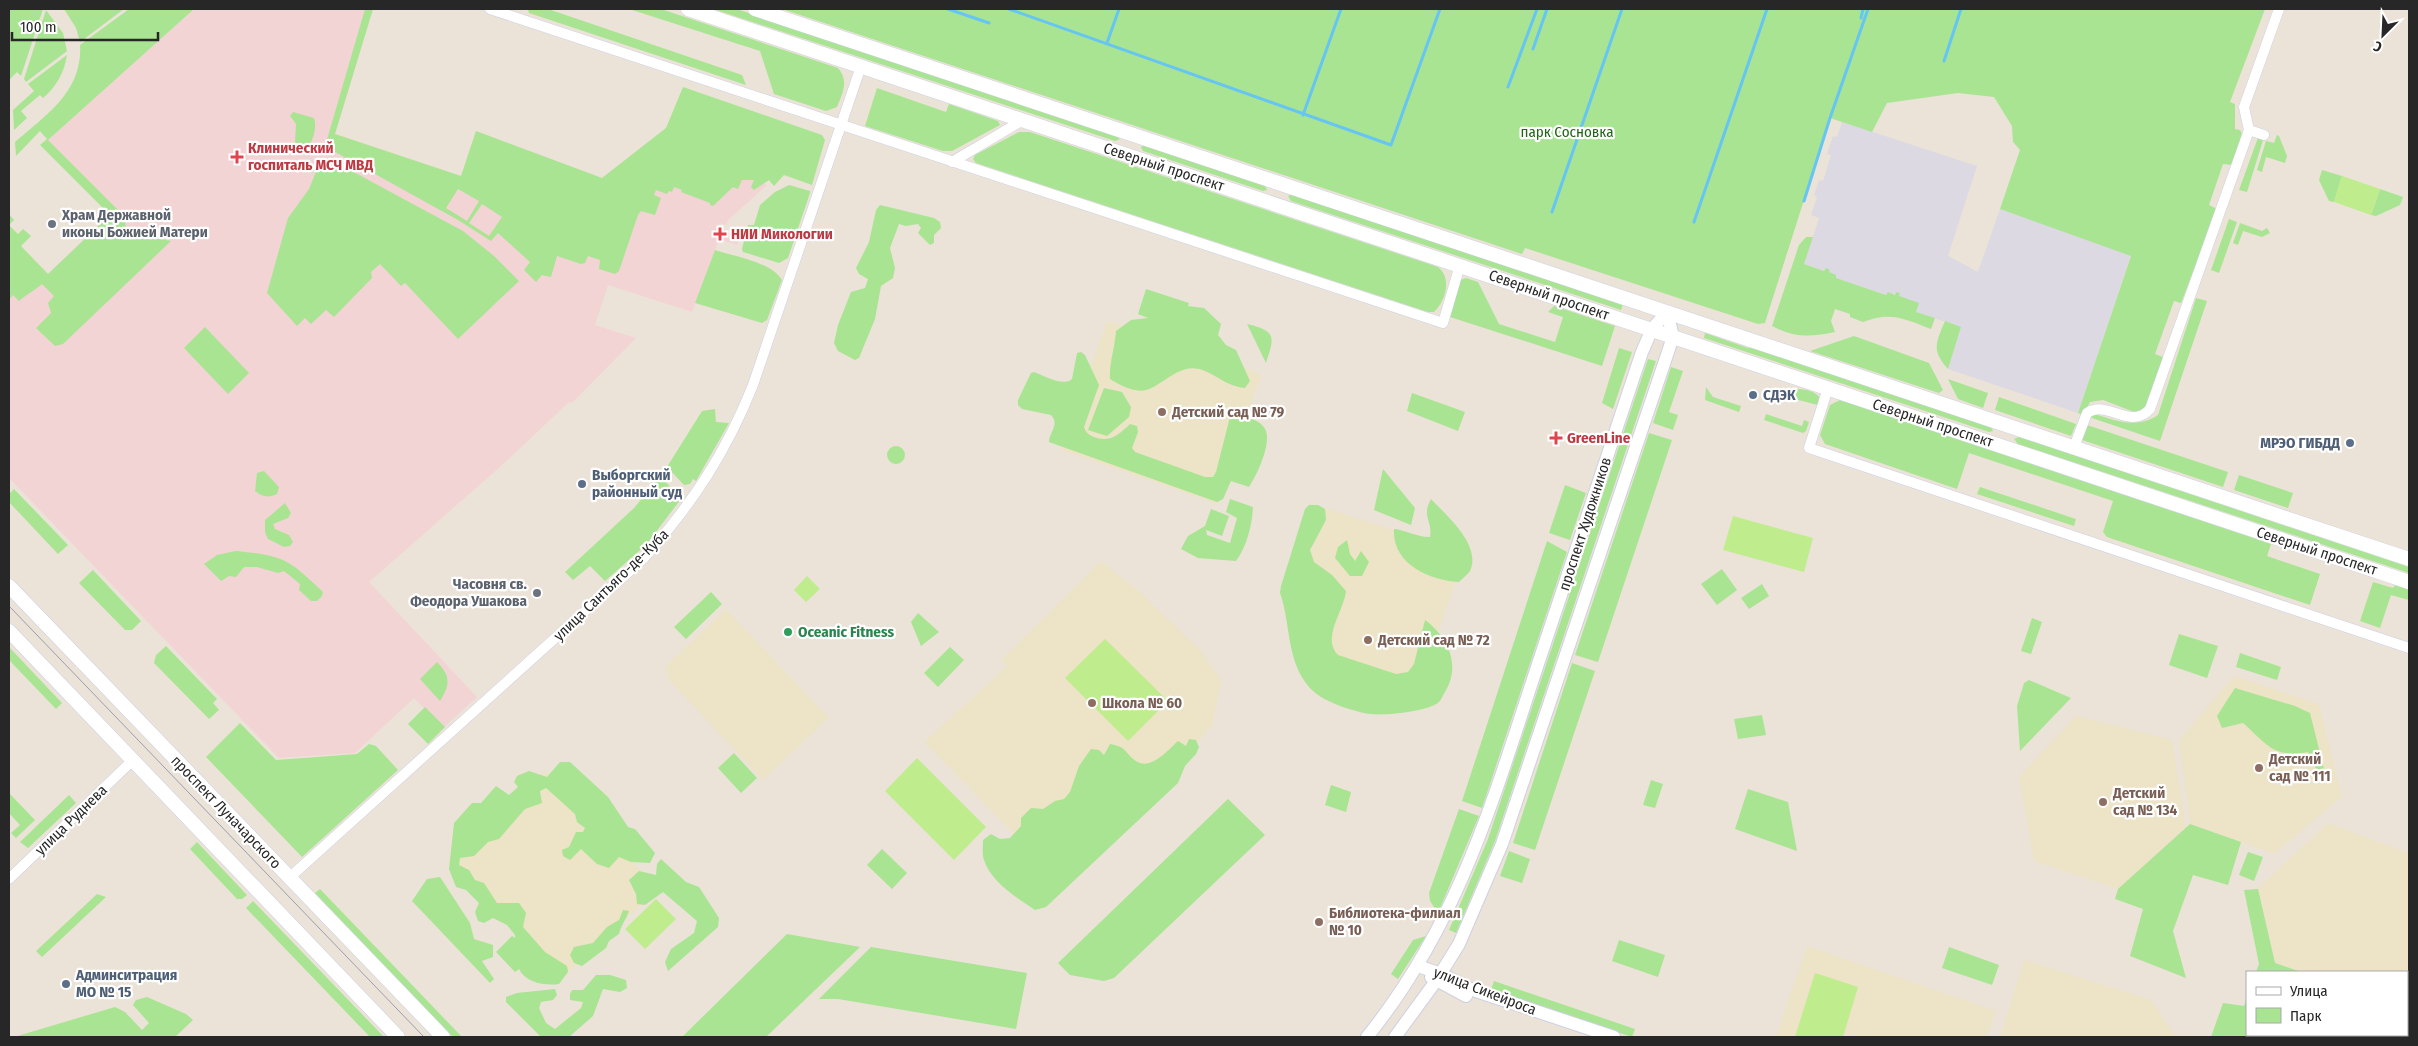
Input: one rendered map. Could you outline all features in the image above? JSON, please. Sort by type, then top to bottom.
[{"type":"main road","name":"Северный проспект","points":[[688,9],[1460,264],[1652,330],[2409,582]]},
{"type":"main road","name":"Северный проспект","points":[[754,9],[2409,560]]},
{"type":"main road","points":[[1122,153],[1129,149],[1131,142],[1128,133]]},
{"type":"main road","points":[[1282,206],[1278,197],[1281,189],[1288,186]]},
{"type":"main road","name":"проспект Луначарского","points":[[9,586],[443,1037]]},
{"type":"main road","name":"проспект Луначарского","points":[[9,631],[398,1037]]},
{"type":"street","points":[[490,9],[1443,323],[1460,264]]},
{"type":"street","points":[[2074,448],[2088,413],[2092,410],[2099,409],[2131,418],[2139,417],[2150,409],[2249,130],[2244,107],[2279,9]]},
{"type":"street","name":"улица Сантьяго-де-Куба","points":[[289,878],[644,558],[686,510],[717,460],[749,397],[861,66]]},
{"type":"street","points":[[952,162],[1023,120]]},
{"type":"street","points":[[2249,130],[2264,135]]},
{"type":"street","points":[[1667,312],[1673,337]]},
{"type":"street","name":"проспект Художников","points":[[1366,1037],[1418,966],[1453,901],[1488,815],[1642,352],[1652,330],[1667,312]]},
{"type":"street","name":"проспект Художников","points":[[1395,1037],[1439,978],[1459,944],[1502,844],[1673,337]]},
{"type":"street","points":[[1828,388],[1809,448],[2409,648]]},
{"type":"street","name":"улица Руднева","points":[[9,879],[133,760]]},
{"type":"street","name":"улица Сикейроса","points":[[1418,966],[1469,998],[1588,1037]]},
{"type":"street","name":"улица Сикейроса","points":[[1439,978],[1614,1037]]},
{"type":"shaded area","points":[[194,9],[373,9],[335,134],[461,176],[476,131],[602,178],[652,139],[767,185],[728,220],[726,225],[719,223],[718,228],[737,235],[739,239],[737,245],[719,239],[692,312],[608,285],[595,325],[636,338],[572,403],[569,402],[501,466],[369,582],[477,697],[443,728],[414,698],[355,753],[279,758],[9,478],[9,234],[48,274],[109,215],[48,140]]},
{"type":"shaded area","points":[[1842,122],[1977,166],[1948,256],[1978,272],[2000,209],[2131,255],[2078,413],[1948,369],[1961,327],[1916,312],[1899,296],[1899,293],[1887,295],[1835,278],[1829,272],[1830,270],[1825,271],[1804,264],[1819,218],[1811,215],[1817,197],[1814,195],[1819,180],[1823,181],[1831,155],[1827,154],[1833,136],[1837,137]]},
{"type":"shaded area","name":"Детский сад № 79","points":[[1107,321],[1174,341],[1261,374],[1218,504],[1061,450]]},
{"type":"shaded area","name":"Детский сад № 72","points":[[1326,508],[1430,542],[1456,579],[1412,710],[1309,678],[1292,602]]},
{"type":"shaded area","name":"Школа № 60","points":[[1101,561],[1141,593],[1201,651],[1221,680],[1212,727],[1156,782],[1065,886],[924,742],[1007,666],[1001,660]]},
{"type":"shaded area","points":[[726,609],[829,718],[763,780],[668,679],[665,667]]},
{"type":"shaded area","name":"Детский сад № 111","points":[[2234,676],[2319,704],[2342,797],[2274,854],[2190,824],[2179,740]]},
{"type":"shaded area","name":"Детский сад № 134","points":[[2076,716],[2172,740],[2186,827],[2118,889],[2034,861],[2019,777]]},
{"type":"shaded area","points":[[545,770],[658,889],[561,979],[451,862]]},
{"type":"shaded area","points":[[2328,823],[2409,853],[2409,977],[2408,971],[2298,971],[2275,963],[2258,888]]},
{"type":"shaded area","points":[[1807,946],[1996,1011],[1987,1037],[1776,1037]]},
{"type":"shaded area","points":[[2024,960],[2151,1000],[2176,1037],[2000,1037]]},
{"type":"green space","points":[[9,9],[43,9],[21,76],[17,72],[9,80]]},
{"type":"green space","points":[[64,9],[124,9],[80,42],[76,28]]},
{"type":"green space","points":[[129,9],[194,9],[48,140],[125,217],[126,232],[171,241],[63,344],[55,346],[36,328],[51,313],[48,303],[54,296],[42,284],[19,301],[13,295],[9,300],[9,225],[18,234],[23,229],[31,236],[21,246],[48,274],[110,215],[40,145],[47,139],[40,131],[16,156],[15,142],[50,112],[69,89],[79,61],[80,45]]},
{"type":"green space","points":[[365,9],[373,9],[335,134],[461,176],[476,131],[602,178],[666,128],[683,87],[822,135],[825,140],[812,185],[784,175],[774,186],[769,180],[754,190],[751,187],[754,180],[742,180],[738,189],[733,187],[713,206],[674,187],[672,192],[669,191],[667,194],[656,190],[654,195],[661,198],[655,215],[641,211],[638,215],[619,271],[615,274],[599,269],[600,260],[588,256],[585,263],[581,264],[557,256],[551,277],[542,275],[536,282],[524,270],[530,262],[498,233],[491,241],[458,220],[328,148],[326,143]],"holes":[[[458,189],[479,201],[467,221],[446,208]],[[482,204],[502,217],[489,236],[469,223]]]},
{"type":"green space","points":[[528,9],[548,9],[742,75],[746,85],[529,13]]},
{"type":"green space","points":[[629,9],[661,9],[838,68],[843,77],[844,87],[837,107],[826,111],[774,94],[760,51]]},
{"type":"green space","points":[[713,9],[737,9],[1117,136],[1120,139],[1115,141]]},
{"type":"green space","name":"парк Сосновка","points":[[782,9],[2265,9],[2230,102],[2235,104],[2235,129],[2240,130],[2242,134],[2232,165],[2223,164],[2209,205],[2217,209],[2181,303],[2174,301],[2155,354],[2163,357],[2157,380],[2147,404],[2137,413],[2103,400],[2090,402],[2083,415],[2078,413],[2131,256],[2000,209],[2020,150],[2013,142],[2012,126],[1994,97],[1958,93],[1887,103],[1872,132],[1830,118],[1765,323],[1758,324],[1525,248],[1522,254]]},
{"type":"green space","points":[[46,10],[63,33],[67,51],[26,82],[24,79]]},
{"type":"green space","points":[[67,55],[64,68],[56,84],[43,98],[40,95],[21,111],[27,118],[14,130],[13,110],[34,91],[28,84]]},
{"type":"green space","points":[[877,88],[946,112],[949,104],[998,121],[1000,125],[952,151],[943,151],[865,126]]},
{"type":"green space","points":[[293,112],[314,118],[315,122],[312,141],[305,153],[302,154],[295,143],[296,124],[290,116]]},
{"type":"green space","points":[[1019,132],[1030,132],[1438,267],[1445,277],[1446,283],[1442,302],[1434,312],[1428,312],[976,163],[973,159],[975,155]]},
{"type":"green space","points":[[2259,135],[2264,137],[2247,192],[2239,190]]},
{"type":"green space","points":[[2277,135],[2287,156],[2285,163],[2266,157],[2262,172],[2257,170],[2266,141],[2274,143]]},
{"type":"green space","points":[[1144,145],[1265,186],[1267,190],[1263,191],[1143,151],[1141,147]]},
{"type":"green space","points":[[320,162],[335,162],[463,231],[494,256],[519,281],[458,339],[405,283],[401,286],[380,264],[371,272],[372,278],[334,317],[326,310],[311,324],[305,318],[297,326],[267,293],[288,218],[309,189]]},
{"type":"green space","points":[[2322,170],[2342,176],[2334,202],[2329,201],[2319,180]]},
{"type":"green space","points":[[2342,176],[2380,189],[2371,215],[2334,202]]},
{"type":"green space","points":[[789,185],[810,191],[810,193],[788,258],[779,263],[743,252],[742,249],[748,225],[754,225],[760,205],[775,192]]},
{"type":"green space","points":[[2380,189],[2403,197],[2400,205],[2376,216],[2371,215]]},
{"type":"green space","points":[[1293,194],[1623,304],[1621,310],[1291,201],[1288,196]]},
{"type":"green space","points":[[880,205],[934,218],[940,222],[941,228],[934,235],[934,243],[930,245],[918,233],[921,228],[918,224],[906,226],[899,224],[890,248],[895,268],[893,278],[881,286],[875,319],[859,358],[855,360],[838,351],[834,343],[838,325],[851,292],[865,288],[868,279],[859,274],[856,268],[869,242],[876,210]]},
{"type":"green space","points":[[9,214],[14,220],[9,225]]},
{"type":"green space","points":[[2229,219],[2237,222],[2219,273],[2211,270]]},
{"type":"green space","points":[[2240,223],[2262,231],[2267,228],[2270,233],[2262,237],[2243,231],[2238,245],[2233,243]]},
{"type":"green space","points":[[1806,237],[1813,237],[1804,264],[1824,271],[1826,268],[1830,270],[1829,272],[1836,275],[1836,278],[1886,295],[1888,292],[1895,295],[1896,292],[1900,293],[1899,296],[1919,303],[1916,312],[1935,318],[1931,329],[1905,319],[1890,317],[1863,322],[1850,317],[1850,314],[1835,309],[1831,321],[1835,332],[1803,335],[1788,333],[1772,326],[1799,245]]},
{"type":"green space","points":[[715,250],[761,264],[769,268],[782,280],[767,320],[762,323],[695,303]]},
{"type":"green space","points":[[1466,278],[1478,282],[1499,324],[1555,342],[1563,317],[1548,312],[1554,306],[1615,326],[1602,366],[1450,317],[1458,281]]},
{"type":"green space","points":[[1146,289],[1189,303],[1188,306],[1204,308],[1221,324],[1218,335],[1226,345],[1236,350],[1250,381],[1245,388],[1232,385],[1205,371],[1191,368],[1177,372],[1152,388],[1141,391],[1127,388],[1110,379],[1116,331],[1131,320],[1148,318],[1138,314]]},
{"type":"green space","points":[[2196,298],[2207,301],[2160,441],[2089,417],[2094,414],[2135,423],[2158,415]]},
{"type":"green space","points":[[1945,321],[1961,327],[1948,369],[1937,351],[1939,335]]},
{"type":"green space","points":[[1247,324],[1263,329],[1271,336],[1272,341],[1266,363]]},
{"type":"green space","points":[[205,327],[249,373],[228,394],[184,348]]},
{"type":"green space","points":[[1705,333],[1748,348],[1758,348],[1991,427],[1993,431],[1989,432],[1704,338]]},
{"type":"green space","points":[[1854,336],[1929,363],[1943,390],[1939,393],[1810,351]]},
{"type":"green space","points":[[1619,348],[1632,352],[1613,409],[1602,403]]},
{"type":"green space","points":[[1081,352],[1085,355],[1099,385],[1084,427],[1091,436],[1107,439],[1116,436],[1130,424],[1137,426],[1138,432],[1132,448],[1135,452],[1205,477],[1213,477],[1216,472],[1230,417],[1235,413],[1257,421],[1266,432],[1267,439],[1264,456],[1249,487],[1231,481],[1223,499],[1217,502],[1049,442],[1054,425],[1051,415],[1022,409],[1018,405],[1018,400],[1031,373],[1034,372],[1064,382],[1072,379],[1077,353]]},
{"type":"green space","points":[[1648,359],[1656,361],[1495,841],[1456,933],[1449,930],[1488,839]]},
{"type":"green space","points":[[1671,367],[1683,371],[1669,412],[1678,415],[1673,430],[1653,423]]},
{"type":"green space","points":[[1948,379],[1988,393],[1983,408],[1958,399]]},
{"type":"green space","points":[[1706,387],[1713,397],[1741,406],[1739,412],[1705,400]]},
{"type":"green space","points":[[1104,388],[1122,392],[1131,407],[1129,417],[1107,436],[1088,430]]},
{"type":"green space","points":[[1786,388],[1813,392],[1820,398],[1818,405],[1783,396]]},
{"type":"green space","points":[[1412,393],[1465,412],[1458,431],[1407,411]]},
{"type":"green space","points":[[1999,397],[2076,424],[2071,436],[1995,410]]},
{"type":"green space","points":[[1840,400],[2271,544],[2267,556],[2320,574],[2310,605],[2107,537],[2103,532],[2113,501],[1969,453],[1957,489],[1825,444],[1820,435],[1830,405]]},
{"type":"green space","points":[[715,409],[716,422],[729,423],[696,481],[693,479],[690,484],[684,485],[667,467],[702,411]]},
{"type":"green space","points":[[1766,414],[1802,426],[1804,420],[1809,422],[1806,431],[1803,433],[1764,420]]},
{"type":"green space","points":[[2087,425],[2228,472],[2223,487],[2082,440]]},
{"type":"green space","points":[[1649,433],[1672,440],[1598,662],[1575,655]]},
{"type":"green space","points":[[2019,437],[2409,567],[2409,573],[2018,444],[2014,439]]},
{"type":"green space","points":[[892,446],[900,446],[905,451],[903,462],[892,464],[887,459],[887,451]]},
{"type":"green space","points":[[1383,469],[1415,508],[1411,525],[1374,510]]},
{"type":"green space","points":[[264,471],[279,487],[277,494],[266,496],[260,495],[255,491],[257,473]]},
{"type":"green space","points":[[2239,475],[2293,493],[2288,508],[2234,490]]},
{"type":"green space","points":[[660,477],[681,499],[646,545],[605,581],[590,566],[573,580],[565,572],[634,508]]},
{"type":"green space","points":[[1565,485],[1586,493],[1570,540],[1549,533]]},
{"type":"green space","points":[[1980,487],[2076,519],[2074,526],[1977,494]]},
{"type":"green space","points":[[14,489],[68,545],[58,554],[9,502],[9,494]]},
{"type":"green space","points":[[1230,499],[1253,507],[1248,535],[1236,561],[1198,558],[1181,549],[1188,536],[1205,526],[1211,509],[1229,516],[1222,536],[1206,530],[1207,535],[1230,543],[1237,518],[1226,512]]},
{"type":"green space","points":[[1431,499],[1461,531],[1471,551],[1470,571],[1459,582],[1436,578],[1415,568],[1399,552],[1395,541],[1394,529],[1430,537],[1427,510]]},
{"type":"green space","points":[[285,503],[291,513],[288,518],[273,524],[275,529],[289,535],[293,542],[290,546],[284,547],[268,539],[265,532],[265,520]]},
{"type":"green space","points":[[1309,505],[1318,505],[1325,509],[1326,520],[1310,550],[1314,562],[1332,575],[1346,591],[1335,624],[1332,641],[1333,648],[1338,655],[1396,674],[1408,672],[1414,664],[1425,620],[1446,644],[1452,663],[1450,682],[1439,702],[1433,706],[1403,713],[1364,713],[1342,707],[1320,696],[1309,687],[1302,676],[1293,654],[1280,593],[1305,509]]},
{"type":"green space","points":[[1733,516],[1813,538],[1804,572],[1723,550]]},
{"type":"green space","points":[[1347,540],[1350,554],[1355,561],[1361,551],[1369,562],[1362,576],[1350,576],[1335,558],[1338,547]]},
{"type":"green space","points":[[1547,541],[1567,552],[1482,808],[1462,801]]},
{"type":"green space","points":[[236,551],[276,557],[285,561],[302,572],[323,592],[322,596],[317,601],[311,601],[299,590],[300,584],[284,571],[278,573],[257,567],[244,567],[236,577],[229,576],[221,581],[204,564],[217,555]]},
{"type":"green space","points":[[1722,569],[1737,590],[1717,605],[1701,584]]},
{"type":"green space","points":[[93,570],[141,621],[132,630],[125,630],[79,583]]},
{"type":"green space","points":[[807,576],[820,589],[806,602],[794,590]]},
{"type":"green space","points":[[2373,582],[2393,588],[2395,585],[2409,590],[2409,600],[2391,595],[2380,628],[2360,621]]},
{"type":"green space","points":[[1762,584],[1769,596],[1749,609],[1741,598]]},
{"type":"green space","points":[[711,592],[722,604],[686,639],[674,627]]},
{"type":"green space","points":[[918,613],[939,632],[921,646],[911,622]]},
{"type":"green space","points":[[2032,618],[2042,622],[2031,654],[2021,651]]},
{"type":"green space","points":[[2179,634],[2218,646],[2207,678],[2169,665]]},
{"type":"green space","points":[[1105,639],[1168,701],[1128,741],[1065,678]]},
{"type":"green space","points":[[166,646],[217,699],[213,703],[219,710],[209,719],[154,663],[156,655]]},
{"type":"green space","points":[[9,647],[62,703],[56,709],[9,660]]},
{"type":"green space","points":[[950,647],[964,660],[938,687],[924,673]]},
{"type":"green space","points":[[2240,653],[2281,667],[2277,680],[2236,667]]},
{"type":"green space","points":[[437,662],[445,672],[448,681],[440,701],[420,679]]},
{"type":"green space","points":[[1572,663],[1595,671],[1535,850],[1513,843]]},
{"type":"green space","points":[[2029,680],[2071,698],[2020,751],[2017,706],[2024,683]]},
{"type":"green space","points":[[2235,688],[2295,706],[2310,713],[2325,773],[2317,771],[2308,752],[2287,753],[2272,748],[2243,723],[2222,728],[2217,716]]},
{"type":"green space","points":[[425,707],[445,727],[428,744],[408,724]]},
{"type":"green space","points":[[1762,715],[1766,735],[1738,739],[1734,719]]},
{"type":"green space","points":[[240,723],[276,760],[357,754],[369,744],[376,746],[398,770],[302,857],[206,757]]},
{"type":"green space","points":[[1189,739],[1196,740],[1199,747],[1196,754],[1185,766],[1178,783],[1046,907],[1035,910],[1005,889],[987,868],[983,858],[983,840],[991,834],[1000,839],[1010,838],[1021,826],[1021,818],[1031,808],[1043,809],[1055,801],[1064,799],[1070,792],[1079,766],[1091,749],[1099,750],[1104,755],[1110,744],[1115,745],[1123,749],[1138,762],[1144,764],[1156,760],[1178,741],[1186,746]]},
{"type":"green space","points":[[734,753],[757,778],[741,793],[718,768]]},
{"type":"green space","points":[[917,758],[986,827],[954,860],[885,791]]},
{"type":"green space","points":[[560,762],[570,762],[608,797],[628,827],[635,829],[655,853],[650,863],[631,862],[619,857],[609,868],[597,864],[581,849],[570,860],[563,856],[562,850],[569,847],[576,832],[583,832],[585,828],[577,822],[575,814],[546,788],[540,791],[542,803],[525,809],[499,839],[488,842],[474,856],[460,858],[459,865],[469,870],[475,880],[484,883],[497,903],[519,903],[526,913],[523,927],[545,952],[567,966],[568,972],[559,984],[548,984],[526,978],[519,969],[515,972],[496,952],[512,936],[515,938],[515,935],[507,925],[493,918],[484,923],[478,921],[475,912],[479,903],[466,890],[456,887],[449,869],[454,823],[472,803],[481,803],[496,786],[509,795],[518,787],[514,782],[517,776],[529,771],[547,777]]},
{"type":"green space","points":[[1651,780],[1663,784],[1655,808],[1643,805]]},
{"type":"green space","points":[[1331,785],[1351,792],[1346,812],[1325,805]]},
{"type":"green space","points":[[1748,789],[1788,802],[1797,851],[1735,829]]},
{"type":"green space","points":[[9,793],[35,820],[16,838],[11,833],[20,825],[9,813]]},
{"type":"green space","points":[[69,795],[76,803],[28,848],[20,842]]},
{"type":"green space","points":[[1228,799],[1265,835],[1114,978],[1104,981],[1070,975],[1058,963]]},
{"type":"green space","points":[[1459,809],[1479,816],[1438,913],[1430,901],[1429,893]]},
{"type":"green space","points":[[2190,824],[2241,842],[2228,885],[2193,875],[2173,931],[2186,978],[2130,956],[2143,909],[2115,899],[2118,889]]},
{"type":"green space","points":[[197,842],[247,895],[242,899],[237,899],[190,849]]},
{"type":"green space","points":[[882,849],[907,873],[892,889],[867,865]]},
{"type":"green space","points":[[1509,851],[1530,859],[1522,883],[1500,876]]},
{"type":"green space","points":[[2248,852],[2263,857],[2254,881],[2239,875]]},
{"type":"green space","points":[[661,859],[686,882],[699,887],[719,918],[718,927],[668,971],[665,962],[671,949],[694,933],[697,921],[663,892],[645,905],[637,904],[636,894],[629,880],[639,871],[656,875],[657,864]]},
{"type":"green space","points":[[440,877],[470,923],[474,939],[493,945],[493,957],[482,961],[494,979],[490,983],[412,901],[427,879]]},
{"type":"green space","points":[[320,889],[462,1037],[453,1037],[315,893]]},
{"type":"green space","points":[[2258,889],[2275,963],[2298,971],[2256,971],[2259,964],[2244,890]]},
{"type":"green space","points":[[97,894],[106,897],[42,957],[36,951]]},
{"type":"green space","points":[[656,899],[676,919],[645,949],[625,929]]},
{"type":"green space","points":[[253,901],[384,1037],[370,1037],[246,908]]},
{"type":"green space","points":[[623,910],[629,911],[619,934],[609,941],[606,948],[582,966],[574,963],[570,955],[574,947],[593,943],[607,927],[619,920]]},
{"type":"green space","points":[[787,934],[860,947],[766,1037],[682,1037]]},
{"type":"green space","points":[[1426,936],[1398,979],[1391,974],[1413,940]]},
{"type":"green space","points":[[1619,940],[1665,955],[1658,977],[1612,961]]},
{"type":"green space","points":[[871,947],[1027,973],[1016,1029],[838,999],[819,999]]},
{"type":"green space","points":[[1949,947],[1999,965],[1992,985],[1942,968]]},
{"type":"green space","points":[[1815,973],[1858,987],[1843,1037],[1795,1037]]},
{"type":"green space","points":[[596,975],[610,975],[626,980],[627,988],[620,992],[603,989],[593,1016],[569,1037],[541,1037],[506,1002],[506,997],[517,993],[555,989],[557,995],[553,1000],[541,1002],[539,1008],[546,1023],[555,1029],[581,1008],[583,1002],[570,1000],[572,990],[583,990]]},
{"type":"green space","points":[[1494,981],[1635,1029],[1632,1037],[1491,990]]},
{"type":"green space","points":[[147,997],[186,1014],[193,1020],[175,1037],[14,1037],[115,1007],[125,1012],[142,1030],[149,1023],[133,1005],[136,1000]]},
{"type":"green space","points":[[2246,1001],[2246,1036],[2256,1036],[2211,1037],[2223,1003],[2244,1006]]},
{"type":"waterway","points":[[948,9],[989,23]]},
{"type":"waterway","points":[[1009,9],[1391,145],[1440,9]]},
{"type":"waterway","points":[[1107,43],[1119,9]]},
{"type":"waterway","points":[[1303,115],[1341,9]]},
{"type":"waterway","points":[[1508,87],[1537,9]]},
{"type":"waterway","points":[[1533,49],[1547,9]]},
{"type":"waterway","points":[[1552,212],[1622,9]]},
{"type":"waterway","points":[[1694,222],[1767,9]]},
{"type":"waterway","points":[[1861,18],[1863,9]]},
{"type":"waterway","points":[[1804,201],[1830,118],[1868,9]]},
{"type":"waterway","points":[[1944,61],[1961,9]]},
{"type":"tram line","points":[[9,606],[424,1037]]},
{"type":"place","name":"Клинический госпиталь МСЧ МВД","points":[[237,157]]},
{"type":"place","name":"Храм Державной иконы Божией Матери","points":[[52,224]]},
{"type":"place","name":"НИИ Микологии","points":[[720,234]]},
{"type":"place","name":"СДЭК","points":[[1753,395]]},
{"type":"place","name":"Детский сад № 79","points":[[1162,412]]},
{"type":"place","name":"GreenLine","points":[[1556,438]]},
{"type":"place","name":"МРЭО ГИБДД","points":[[2350,443]]},
{"type":"place","name":"Выборгский районный суд","points":[[582,484]]},
{"type":"place","name":"Часовня св. Феодора Ушакова","points":[[537,593]]},
{"type":"place","name":"Oceanic Fitness","points":[[788,632]]},
{"type":"place","name":"Детский сад № 72","points":[[1368,640]]},
{"type":"place","name":"Школа № 60","points":[[1092,703]]},
{"type":"place","name":"Детский сад № 111","points":[[2259,768]]},
{"type":"place","name":"Детский сад № 134","points":[[2103,802]]},
{"type":"place","name":"Библиотека-филиал № 10","points":[[1319,922]]},
{"type":"place","name":"Админситрация МО № 15","points":[[66,984]]}]
